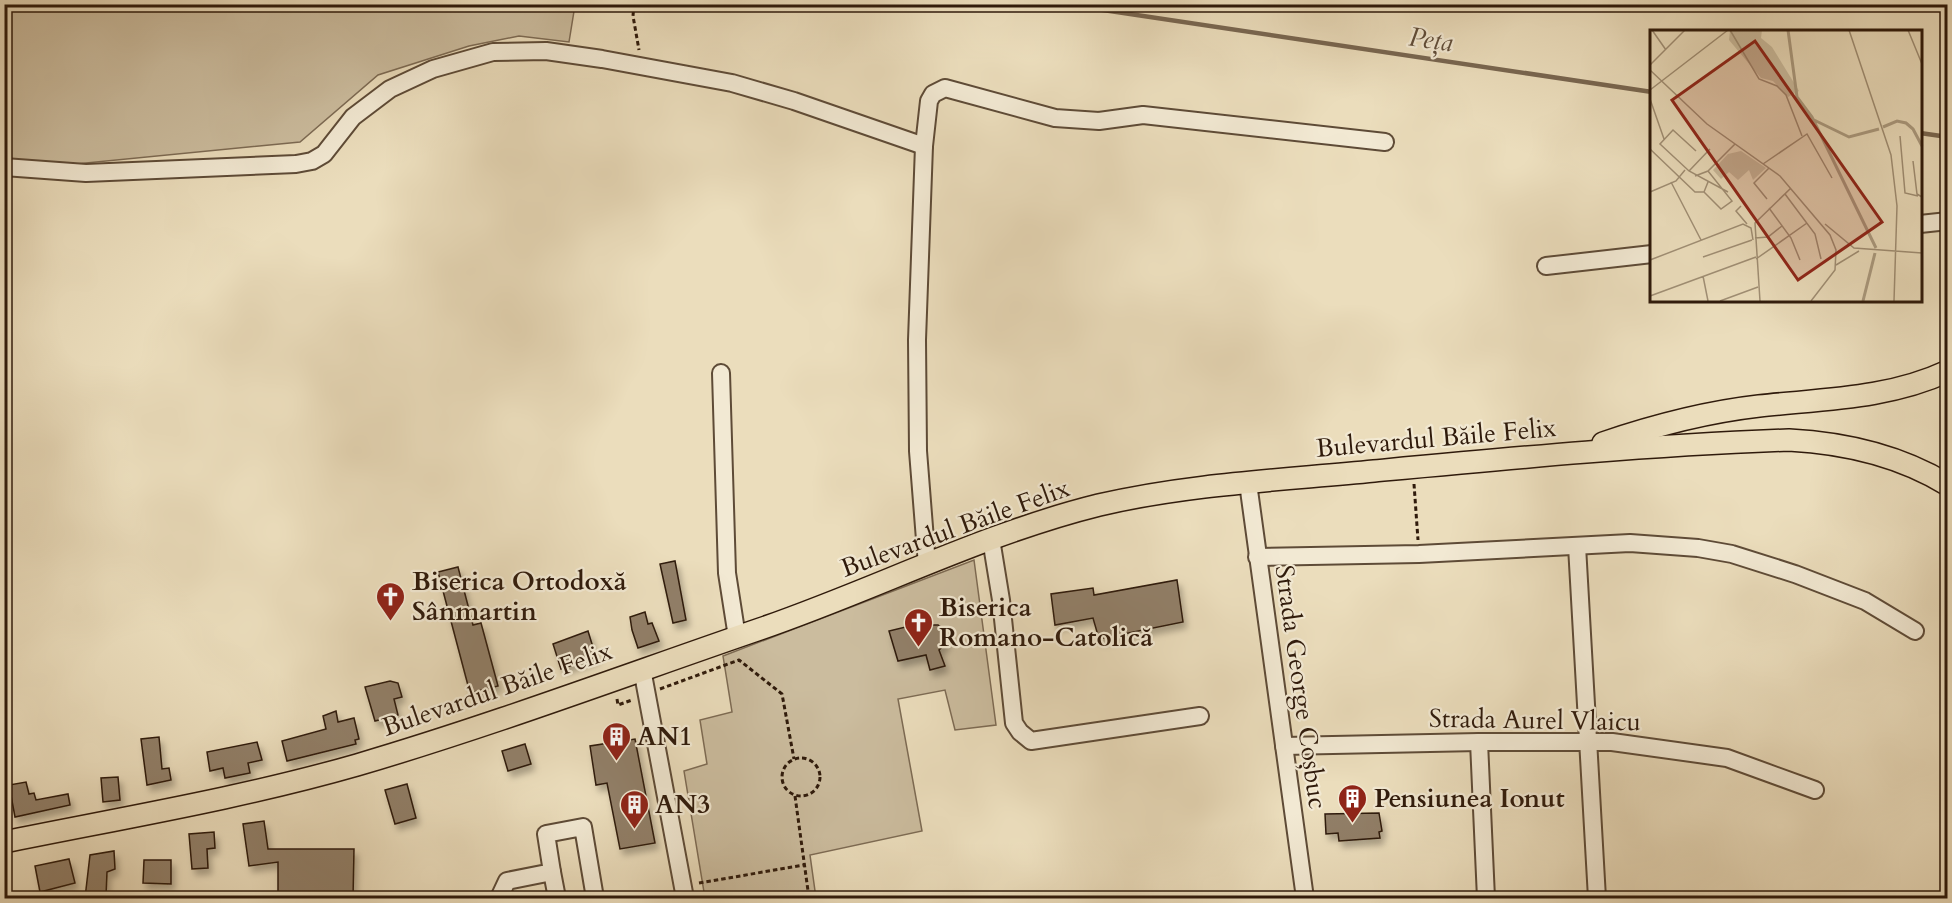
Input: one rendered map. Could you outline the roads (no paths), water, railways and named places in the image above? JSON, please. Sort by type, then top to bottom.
[{"type":"main road","points":[[1578,452],[1642,430],[1695,418],[1759,406],[1857,397],[1912,385],[1947,371]]},
{"type":"main road","name":"Bulevardul Băile Felix","points":[[4,842],[218,799],[355,765],[479,726],[737,637],[991,539],[1056,517],[1157,494],[1248,483],[1578,452],[1789,440],[1821,441],[1893,458],[1947,485]]},
{"type":"street","points":[[4,167],[86,173],[296,164],[312,161],[324,154],[353,117],[390,89],[433,69],[493,52],[514,51],[546,51],[732,83],[794,101],[924,146]]},
{"type":"street","points":[[927,565],[918,451],[917,340],[924,146],[928,101],[933,94],[945,88],[1055,118],[1099,121],[1143,115],[1385,142]]},
{"type":"street","points":[[1922,224],[1947,221]]},
{"type":"street","points":[[1546,266],[1650,254]]},
{"type":"street","points":[[721,373],[728,573],[737,637]]},
{"type":"street","name":"Strada George Coșbuc","points":[[1248,483],[1305,898]]},
{"type":"street","points":[[991,539],[1001,600],[1014,723],[1020,732],[1031,741],[1200,716]]},
{"type":"street","points":[[1257,557],[1419,554],[1630,543],[1663,544],[1732,554],[1794,574],[1865,601],[1915,631]]},
{"type":"street","points":[[1577,546],[1598,898]]},
{"type":"street","points":[[642,669],[684,892]]},
{"type":"street","points":[[1479,742],[1486,898]]},
{"type":"street","name":"Strada Aurel Vlaicu","points":[[1284,746],[1612,742],[1727,758],[1815,790]]},
{"type":"street","points":[[557,898],[546,834],[583,827],[595,898]]},
{"type":"street","points":[[499,898],[507,881],[552,872]]},
{"type":"waterway","name":"Peța","points":[[1063,4],[1650,92]]},
{"type":"waterway","name":"Peța","points":[[1922,133],[1948,137]]},
{"type":"place","name":"Biserica Ortodoxă Sânmartin","points":[[391,622]]},
{"type":"place","name":"Biserica Romano-Catolică","points":[[918,648]]},
{"type":"place","name":"AN1","points":[[616,762]]},
{"type":"place","name":"Pensiunea Ionut","points":[[1353,824]]},
{"type":"place","name":"AN3","points":[[634,830]]}]
